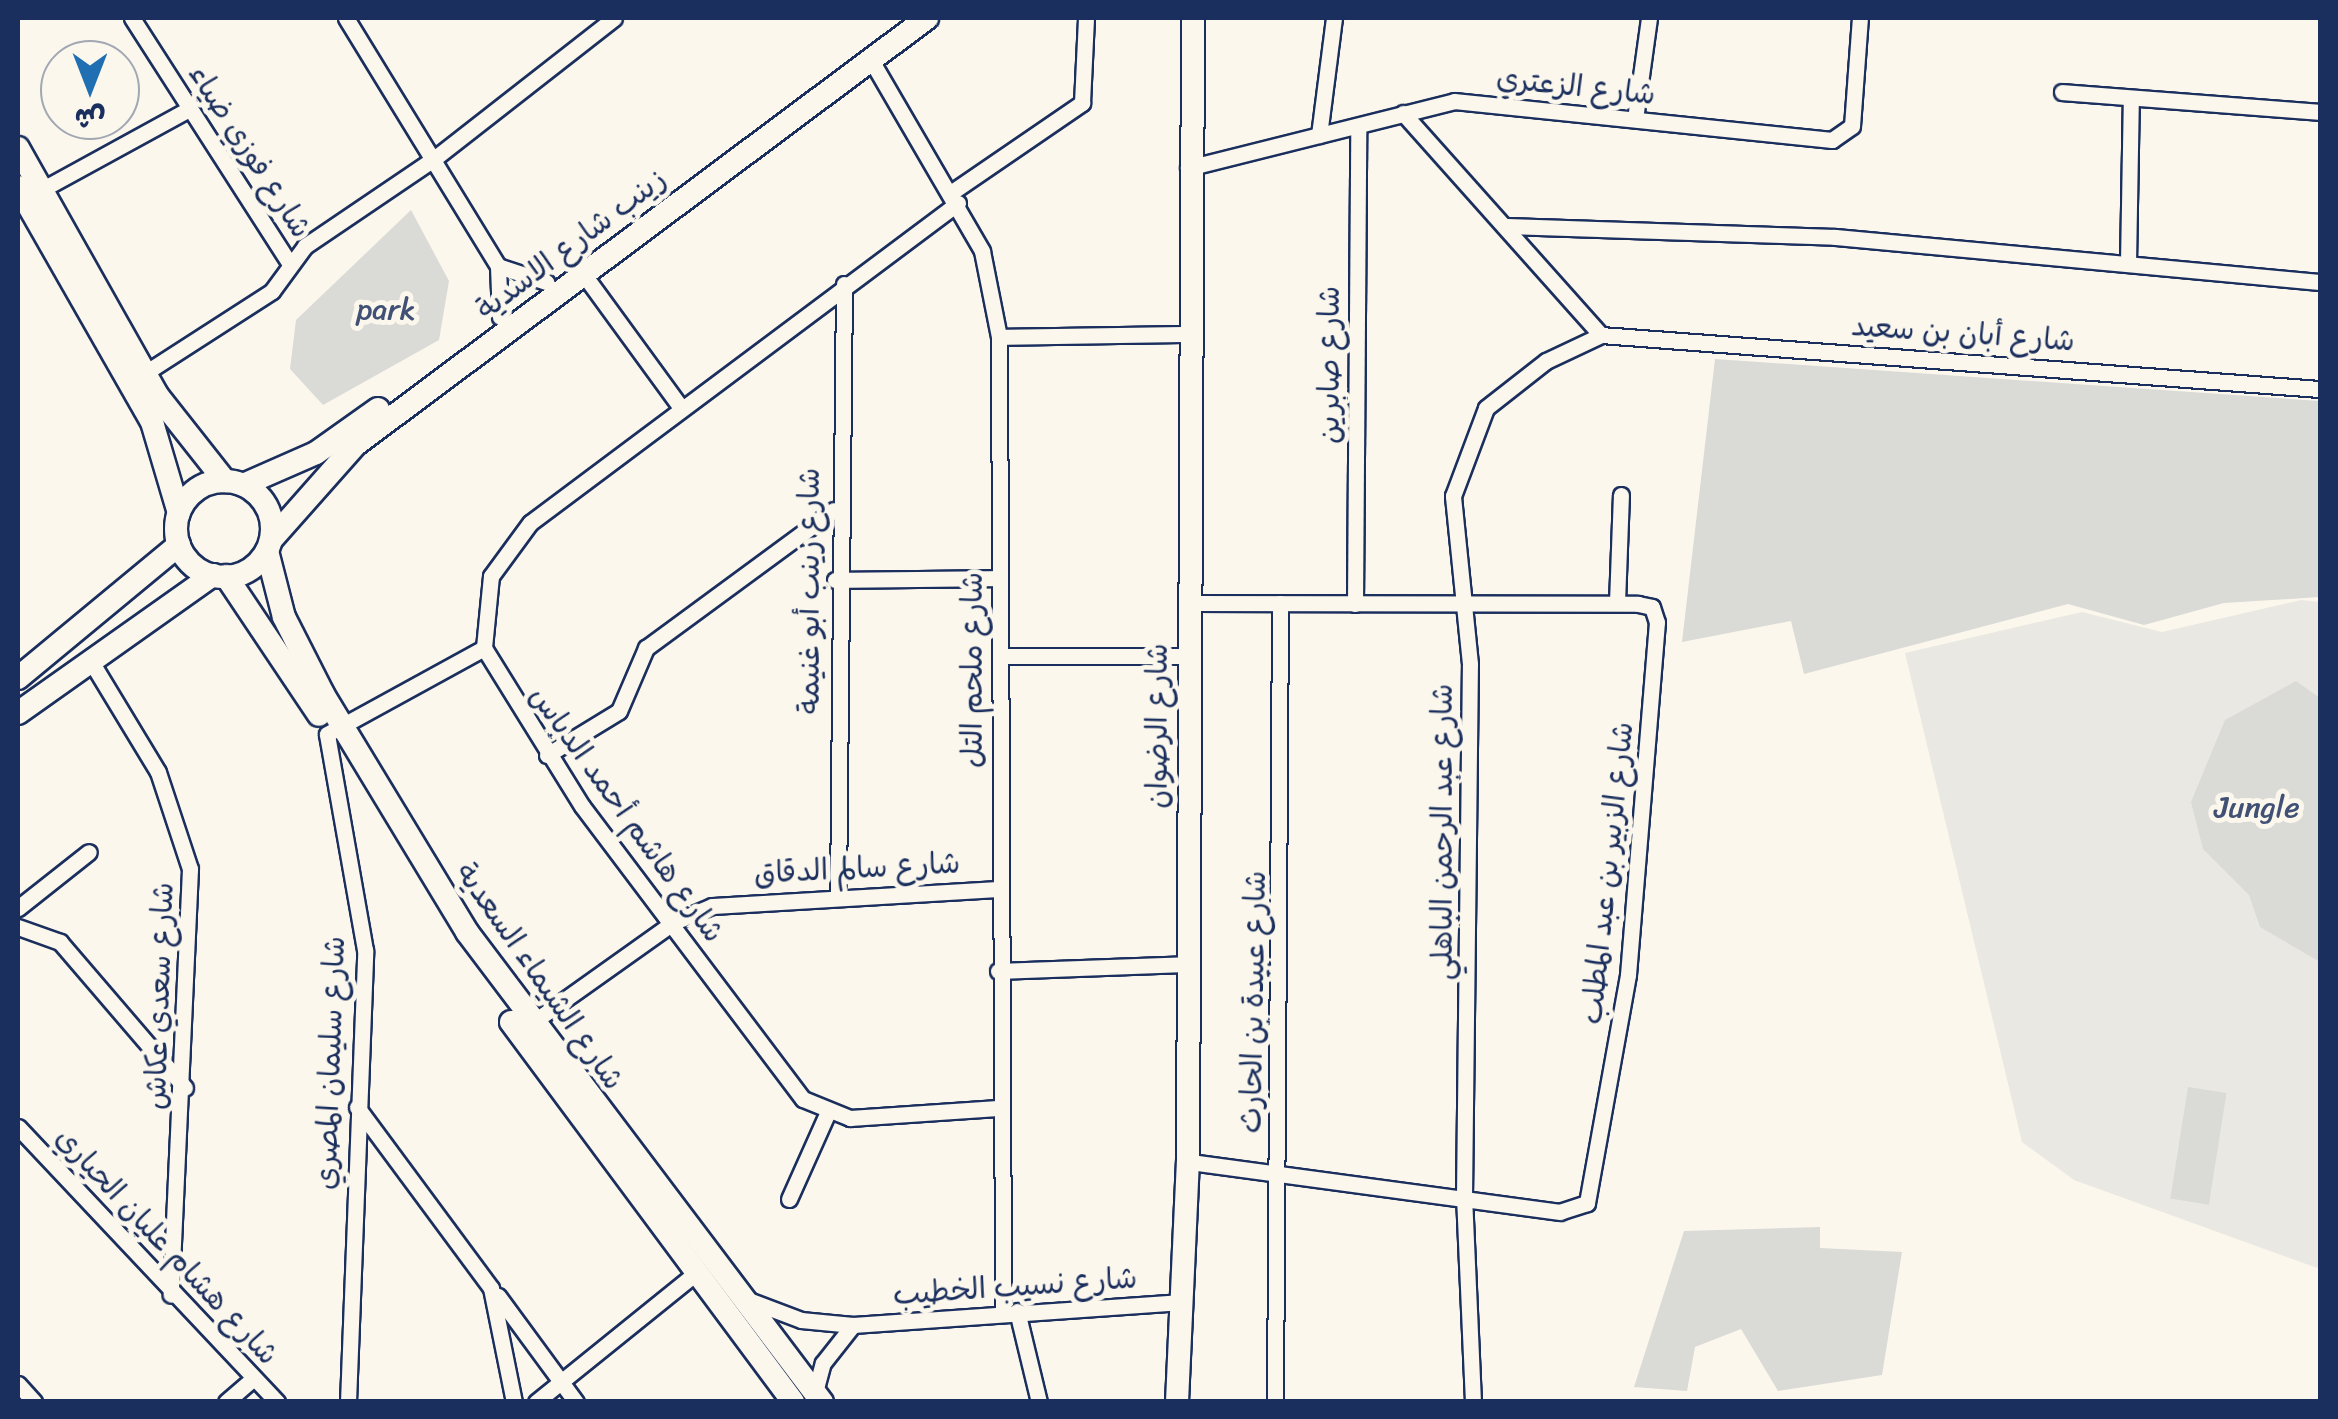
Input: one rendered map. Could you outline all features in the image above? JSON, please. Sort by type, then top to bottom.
[{"type":"street","name":"شارع فوزي ضياء","points":[[132,18],[290,264]]},
{"type":"street","points":[[346,18],[498,266],[500,316]]},
{"type":"street","points":[[145,373],[272,292],[290,264],[435,158],[614,18]]},
{"type":"street","name":"زينب شارع الاسدية","points":[[234,483],[316,453],[902,18]]},
{"type":"street","name":"زينب شارع الاسدية","points":[[269,545],[355,445],[927,18]]},
{"type":"street","points":[[335,726],[484,648],[486,593],[514,539],[1082,103],[1086,18]]},
{"type":"street","name":"شارع الرضوان","points":[[1182,18],[1189,50]]},
{"type":"street","name":"شارع الرضوان","points":[[1177,1402],[1188,1162],[1188,168],[1189,50],[1194,18]]},
{"type":"street","points":[[1318,135],[1334,18]]},
{"type":"street","points":[[1635,118],[1648,18]]},
{"type":"street","name":"شارع الزعتري","points":[[1188,168],[1454,102],[1844,136],[1860,18]]},
{"type":"street","name":"شارع ملحم التل","points":[[871,60],[955,197],[982,251],[999,337],[998,1108],[1010,1312],[1039,1402]]},
{"type":"street","points":[[2062,92],[2320,112]]},
{"type":"street","points":[[2128,263],[2131,99]]},
{"type":"street","points":[[25,174],[188,110]]},
{"type":"street","points":[[1403,114],[1601,335]]},
{"type":"street","name":"شارع صابرين","points":[[1356,604],[1358,126]]},
{"type":"street","points":[[18,713],[269,545],[270,513],[234,483],[145,373],[25,174]]},
{"type":"street","points":[[25,174],[152,422],[179,513],[179,545]]},
{"type":"street","points":[[1507,226],[1835,237],[2320,282]]},
{"type":"street","points":[[498,266],[546,282]]},
{"type":"street","points":[[582,272],[681,408]]},
{"type":"street","name":"شارع زينب أبو غنيمة","points":[[838,897],[834,510],[844,284]]},
{"type":"street","points":[[999,337],[1191,334]]},
{"type":"street","name":"شارع أبان بن سعيد","points":[[1601,335],[2320,389]]},
{"type":"street","name":"شارع عبد الرحمن الباهلي","points":[[1472,1402],[1464,1197],[1470,664],[1453,496],[1472,432],[1523,375],[1601,335]]},
{"type":"street","points":[[179,513],[195,491],[234,483]]},
{"type":"street","points":[[1617,604],[1621,495]]},
{"type":"street","points":[[547,755],[619,711],[646,648],[834,510]]},
{"type":"street","points":[[179,545],[219,576]]},
{"type":"street","points":[[18,678],[179,545]]},
{"type":"street","name":"شارع الشيماء السعدية","points":[[269,545],[284,616],[335,726]]},
{"type":"street","name":"شارع الشيماء السعدية","points":[[219,576],[335,726],[525,1028],[696,1273],[792,1402]]},
{"type":"street","points":[[835,580],[1000,578]]},
{"type":"street","name":"شارع الزبير بن عبد المطلب","points":[[1188,603],[1617,604],[1652,607],[1657,622],[1628,976],[1592,1192],[1581,1209],[1560,1212],[1188,1162]]},
{"type":"street","name":"شارع عبيدة بن الحارث","points":[[1275,1402],[1280,603]]},
{"type":"street","name":"شارع هاشم أحمد الدباس","points":[[484,648],[547,755],[674,922],[794,1090],[828,1114]]},
{"type":"street","points":[[1000,656],[1187,656]]},
{"type":"street","name":"شارع سعدي عكاش","points":[[92,663],[158,772],[184,839],[192,895],[185,1088],[171,1295]]},
{"type":"street","name":"شارع سليمان المصري","points":[[335,726],[364,950],[348,1402]]},
{"type":"street","points":[[18,908],[90,852]]},
{"type":"street","name":"شارع سالم الدقاق","points":[[525,1028],[674,922],[732,902],[998,890]]},
{"type":"street","points":[[18,927],[60,942],[185,1088]]},
{"type":"street","points":[[998,971],[1185,964]]},
{"type":"street","name":"شارع الشيماء السعدية","points":[[525,1028],[818,1397]]},
{"type":"street","points":[[357,1107],[576,1402]]},
{"type":"street","points":[[789,1198],[828,1114],[998,1108]]},
{"type":"street","name":"شارع هشام عليان الحياري","points":[[18,1127],[171,1295],[277,1402]]},
{"type":"street","points":[[536,1402],[696,1273]]},
{"type":"street","points":[[491,1288],[514,1402]]},
{"type":"street","name":"شارع نسيب الخطيب","points":[[742,1297],[801,1320],[853,1325],[1182,1302]]},
{"type":"street","name":"شارع نسيب الخطيب","points":[[818,1397],[822,1363],[853,1325]]},
{"type":"street","points":[[226,1402],[252,1379]]},
{"type":"street","points":[[18,1384],[34,1402]]},
{"type":"shaded area","points":[[2301,600],[2320,602],[2320,1269],[2074,1180],[2022,1142],[1905,653],[2082,612],[2162,632]]},
{"type":"green space","name":"park","points":[[411,210],[449,281],[439,340],[323,405],[290,369],[296,320]]},
{"type":"green space","points":[[1715,359],[2320,401],[2320,597],[2224,603],[2144,625],[2068,604],[1804,674],[1791,621],[1682,642]]},
{"type":"green space","name":"Jungle","points":[[2296,681],[2320,698],[2320,962],[2260,927],[2249,895],[2203,849],[2191,802],[2225,720]]},
{"type":"green space","points":[[2188,1087],[2227,1093],[2209,1205],[2170,1199]]},
{"type":"green space","points":[[1820,1227],[1820,1248],[1902,1252],[1882,1375],[1778,1391],[1741,1329],[1695,1347],[1687,1391],[1634,1387],[1684,1231]]}]
